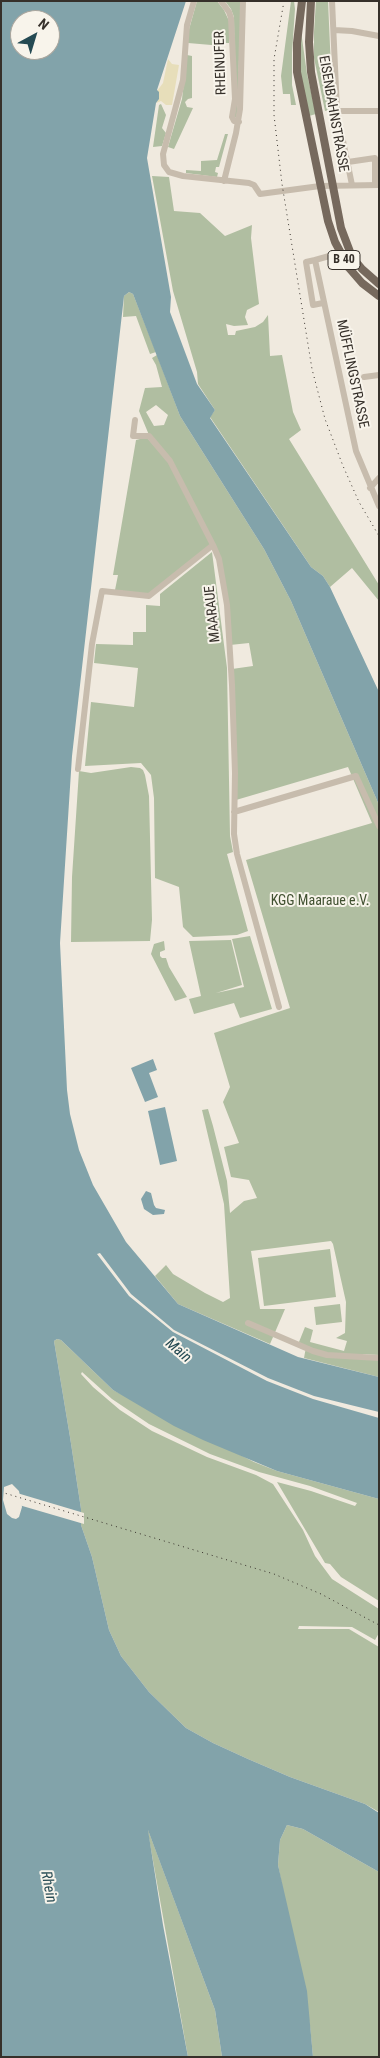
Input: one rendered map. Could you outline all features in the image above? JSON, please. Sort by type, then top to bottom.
[{"type":"main road","name":"EISENBAHNSTRASSE","points":[[301,1],[297,43],[298,79],[320,186]]},
{"type":"main road","name":"EISENBAHNSTRASSE","points":[[310,1],[308,42],[311,72],[333,185]]},
{"type":"main road","name":"B 40","points":[[333,185],[344,239],[352,257],[379,284]]},
{"type":"main road","name":"B 40","points":[[320,186],[331,234],[340,254],[362,283],[379,296]]},
{"type":"main road","points":[[362,283],[362,280],[368,275]]},
{"type":"street","points":[[194,1],[187,25],[183,80],[164,154],[165,168],[172,174],[254,185],[260,194],[333,185],[377,186],[377,158],[348,162]]},
{"type":"street","name":"RHEINUFER","points":[[221,1],[231,18],[235,99],[232,119],[238,122]]},
{"type":"street","name":"RHEINUFER","points":[[224,180],[238,122],[244,1]]},
{"type":"street","points":[[332,1],[337,111],[352,185]]},
{"type":"street","points":[[334,30],[379,36]]},
{"type":"street","points":[[337,111],[379,111]]},
{"type":"street","points":[[315,260],[340,254]]},
{"type":"street","name":"MÜFFLINGSTRASSE","points":[[323,303],[313,305],[306,262],[315,260],[356,451],[379,506]]},
{"type":"street","points":[[364,377],[379,375]]},
{"type":"street","name":"MAARAUE","points":[[135,420],[133,436],[149,436],[170,461],[214,545],[218,558],[227,605],[232,685],[235,773],[234,834],[237,854],[279,1007]]},
{"type":"street","points":[[370,488],[379,478]]},
{"type":"street","points":[[78,769],[92,644],[102,590],[149,596],[214,545]]},
{"type":"street","points":[[234,812],[356,776],[379,826]]},
{"type":"street","points":[[248,1323],[320,1353],[343,1357],[379,1358]]},
{"type":"green space","points":[[197,1],[217,1],[224,10],[229,21],[229,43],[223,43],[223,46],[188,43],[188,33]]},
{"type":"green space","points":[[225,1],[241,1],[237,117],[235,117],[234,17]]},
{"type":"green space","points":[[291,1],[294,1],[295,9],[292,85],[296,105],[291,105],[290,94],[283,94],[281,76]]},
{"type":"green space","points":[[316,1],[328,1],[331,69],[326,69],[329,110],[325,111],[314,58]]},
{"type":"green space","points":[[301,31],[307,74],[316,114],[309,116],[301,76]]},
{"type":"green space","points":[[187,55],[192,56],[192,98],[185,102],[187,107],[193,108],[174,149],[168,147],[182,99]]},
{"type":"green space","points":[[161,104],[166,115],[162,128],[166,133],[162,146],[153,147],[159,105]]},
{"type":"green space","points":[[225,134],[228,134],[219,167],[216,167],[217,177],[186,173],[186,170],[201,171],[201,161],[217,160]]},
{"type":"green space","points":[[152,176],[169,177],[174,211],[200,213],[225,236],[252,225],[251,238],[259,304],[247,310],[245,317],[248,325],[234,326],[226,324],[228,335],[235,335],[236,331],[255,327],[263,322],[268,315],[270,356],[282,355],[293,412],[301,430],[289,439],[379,585],[379,601],[352,568],[330,587],[323,576],[311,567],[210,417],[215,410],[198,384],[197,372],[173,291]]},
{"type":"green space","points":[[129,292],[133,294],[156,352],[150,354],[136,316],[123,317],[124,296]]},
{"type":"green space","name":"KGG Maaraue e.V.","points":[[157,355],[180,416],[264,549],[291,601],[379,805],[379,1355],[360,1354],[359,1357],[379,1358],[379,1377],[304,1358],[306,1347],[299,1342],[305,1327],[313,1330],[310,1342],[344,1351],[347,1341],[336,1338],[345,1333],[346,1302],[331,1241],[251,1251],[260,1309],[285,1309],[270,1344],[178,1304],[155,1276],[166,1265],[173,1274],[205,1293],[223,1302],[230,1298],[224,1204],[202,1110],[208,1109],[213,1126],[227,1181],[230,1213],[244,1201],[257,1198],[249,1180],[231,1177],[224,1147],[239,1143],[223,1102],[230,1087],[214,1033],[290,1008],[246,860],[372,823],[348,767],[236,800],[232,669],[253,666],[249,643],[230,645],[219,559],[170,461],[149,435],[139,411],[145,388],[162,387],[152,358]],"holes":[[[156,405],[168,415],[164,425],[154,426],[146,412]]]},
{"type":"green space","points":[[148,439],[170,463],[212,545],[149,594],[115,590],[118,575],[113,575],[136,440]]},
{"type":"green space","points":[[212,552],[227,668],[230,836],[233,852],[227,854],[248,931],[237,935],[193,937],[183,927],[179,887],[155,878],[154,798],[151,775],[141,763],[85,766],[91,702],[134,707],[138,668],[94,663],[96,644],[133,645],[133,632],[146,632],[146,605],[160,606],[160,594]]},
{"type":"green space","points":[[131,767],[143,770],[149,796],[152,920],[150,941],[71,942],[72,877],[79,771],[91,773]]},
{"type":"green space","points":[[250,936],[272,1009],[240,1018],[234,1003],[194,1014],[189,999],[201,996],[189,941],[231,940],[242,985],[216,993],[244,987],[232,939]]},
{"type":"green space","points":[[164,941],[165,950],[160,952],[160,956],[166,958],[169,967],[187,997],[175,1001],[151,954],[154,944]]},
{"type":"green space","points":[[330,1249],[336,1297],[264,1306],[258,1258]]},
{"type":"green space","points":[[340,1304],[342,1322],[316,1325],[314,1307]]},
{"type":"green space","points":[[57,1339],[61,1340],[113,1390],[254,1462],[277,1471],[379,1499],[379,1601],[341,1577],[330,1564],[325,1563],[277,1482],[355,1506],[357,1503],[310,1486],[259,1472],[210,1454],[149,1424],[112,1399],[82,1372],[81,1374],[120,1410],[152,1431],[207,1457],[256,1475],[273,1484],[303,1530],[315,1556],[332,1579],[379,1609],[379,1633],[375,1640],[352,1627],[299,1626],[298,1629],[349,1629],[379,1647],[379,1812],[365,1804],[290,1777],[248,1759],[186,1728],[149,1692],[121,1656],[109,1630],[92,1557],[81,1525],[81,1509],[54,1341]]},
{"type":"green space","points":[[287,1825],[303,1829],[379,1872],[379,2057],[313,2057],[310,2026],[278,1865],[280,1840]]},
{"type":"green space","points":[[147,1827],[215,2010],[222,2057],[188,2057]]},
{"type":"sand","points":[[168,59],[172,64],[179,65],[172,105],[166,105],[161,101],[156,103],[159,99],[157,91],[163,83]]},
{"type":"water","points":[[1,1],[186,1],[157,90],[159,92],[159,99],[156,103],[147,158],[171,297],[170,312],[197,384],[215,410],[210,418],[311,567],[323,576],[330,587],[379,692],[379,805],[291,601],[264,549],[180,416],[133,294],[129,292],[124,296],[72,756],[60,943],[67,1090],[70,1114],[79,1150],[93,1185],[126,1242],[178,1304],[298,1357],[379,1377],[379,1412],[314,1396],[268,1378],[174,1330],[131,1294],[100,1253],[97,1254],[129,1296],[173,1332],[267,1381],[313,1399],[379,1418],[379,1499],[277,1471],[174,1426],[113,1390],[61,1340],[57,1339],[54,1341],[81,1509],[81,1525],[92,1557],[109,1630],[121,1656],[149,1692],[186,1728],[248,1759],[290,1777],[365,1804],[379,1813],[379,1872],[303,1829],[287,1825],[280,1840],[278,1865],[307,1991],[313,2057],[222,2057],[215,2010],[148,1830],[163,1925],[188,2057],[1,2057]],"holes":[[[12,1484],[19,1491],[22,1507],[19,1517],[16,1519],[7,1514],[3,1500],[4,1487]]]},
{"type":"water","points":[[153,1059],[157,1070],[149,1073],[158,1097],[145,1102],[131,1068]]},
{"type":"water","points":[[165,1107],[177,1161],[160,1165],[148,1111]]},
{"type":"water","points":[[146,1191],[151,1193],[156,1208],[165,1210],[164,1214],[153,1215],[144,1209],[141,1199]]},
{"type":"pier","points":[[17,1493],[84,1513],[84,1524],[19,1505]]},
{"type":"railway","points":[[284,1],[274,59],[274,115],[282,184],[312,369],[325,419],[343,466],[359,502],[379,536]]},
{"type":"railway","points":[[1,1492],[274,1574],[321,1594],[379,1625]]},
{"type":"water label","name":"Main","points":[[178,1351]]},
{"type":"water label","name":"Rhein","points":[[48,1887]]}]
